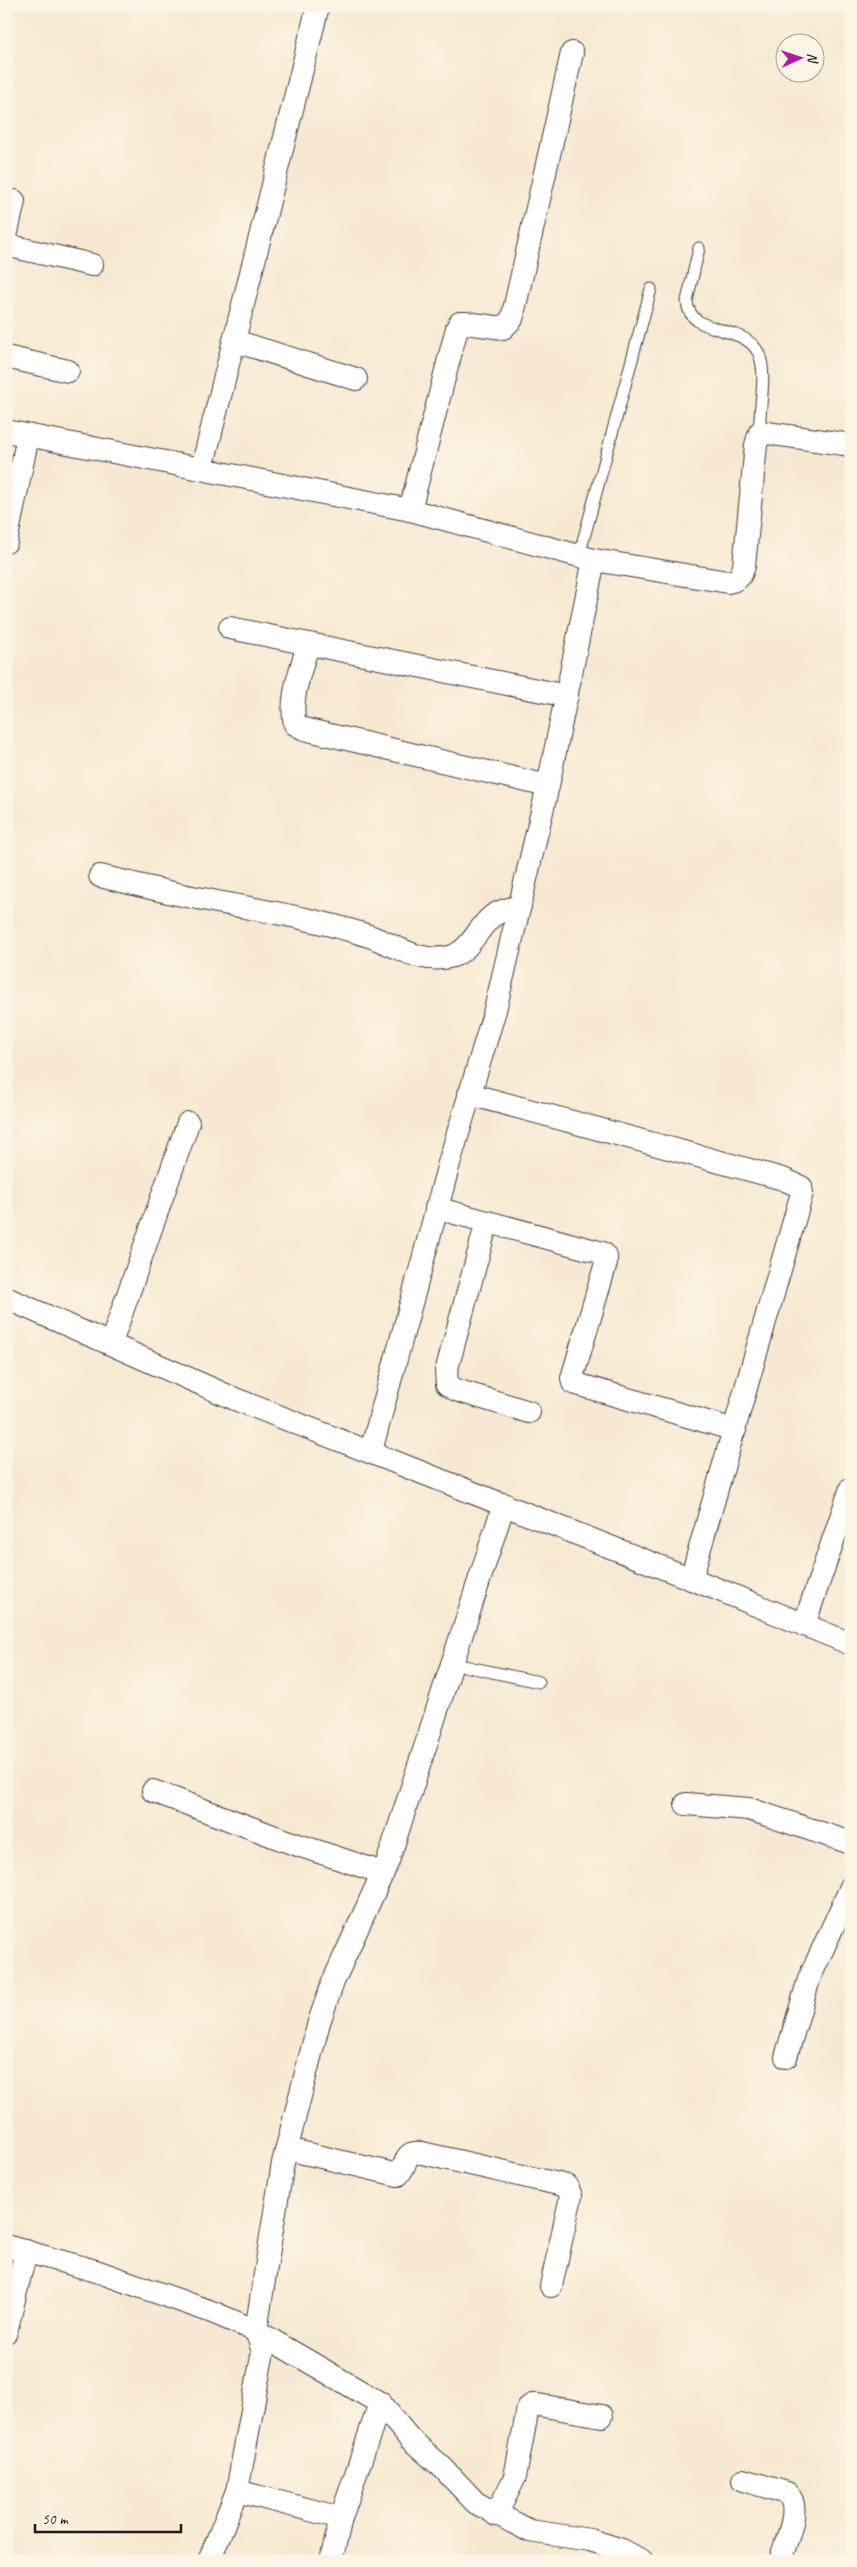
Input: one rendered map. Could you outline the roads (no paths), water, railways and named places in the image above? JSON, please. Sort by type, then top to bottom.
[{"type":"street","points":[[202,468],[318,6]]},
{"type":"street","points":[[410,510],[460,323],[504,328],[512,319],[572,53]]},
{"type":"street","points":[[6,236],[14,201]]},
{"type":"street","points":[[6,245],[92,265]]},
{"type":"street","points":[[234,341],[356,379]]},
{"type":"street","points":[[6,357],[68,371]]},
{"type":"street","points":[[6,431],[410,510],[587,558],[728,582],[736,581],[742,575],[744,566],[756,445],[760,432],[851,445]]},
{"type":"street","points":[[6,542],[28,436]]},
{"type":"street","points":[[371,1451],[436,1208],[495,1010],[548,786],[566,696],[587,558]]},
{"type":"street","points":[[230,628],[566,696]]},
{"type":"street","points":[[308,645],[300,672],[294,707],[295,724],[304,729],[548,786]]},
{"type":"street","points":[[100,876],[267,910],[345,929],[384,941],[419,957],[436,959],[451,957],[463,950],[489,918],[500,912],[520,906]]},
{"type":"street","points":[[469,1094],[783,1179],[801,1188],[802,1193],[691,1579]]},
{"type":"street","points":[[111,1342],[188,1123]]},
{"type":"street","points":[[436,1208],[603,1253],[606,1257],[572,1378],[573,1383],[735,1430]]},
{"type":"street","points":[[487,1222],[446,1372],[447,1384],[456,1390],[529,1412]]},
{"type":"street","points":[[6,1298],[111,1342],[236,1399],[371,1451],[851,1644]]},
{"type":"street","points":[[804,1625],[851,1488]]},
{"type":"street","points":[[208,2561],[237,2491],[263,2351],[256,2331],[287,2149],[319,2022],[333,1982],[383,1873],[450,1663],[504,1504]]},
{"type":"street","points":[[153,1792],[289,1842],[383,1873]]},
{"type":"street","points":[[686,1804],[731,1806],[749,1810],[851,1843]]},
{"type":"street","points":[[786,2057],[809,1979],[851,1887]]},
{"type":"street","points":[[287,2149],[398,2175],[408,2155],[412,2152],[422,2152],[568,2186],[571,2196],[551,2286]]},
{"type":"street","points":[[6,2332],[16,2248],[96,2271],[212,2312],[256,2331],[380,2403],[410,2439],[443,2468],[476,2503],[496,2515],[530,2531],[590,2540],[622,2550],[642,2561]]},
{"type":"street","points":[[331,2561],[341,2518],[380,2403]]},
{"type":"street","points":[[496,2515],[515,2478],[528,2408],[532,2405],[538,2405],[602,2416]]},
{"type":"street","points":[[743,2480],[787,2493],[792,2497],[793,2515],[780,2561]]},
{"type":"street","points":[[237,2491],[341,2518]]},
{"type":"lane","points":[[699,248],[687,301],[688,310],[691,317],[700,323],[749,339],[759,355],[762,373],[760,432]]},
{"type":"lane","points":[[587,558],[651,289]]},
{"type":"lane","points":[[450,1663],[539,1682]]}]
